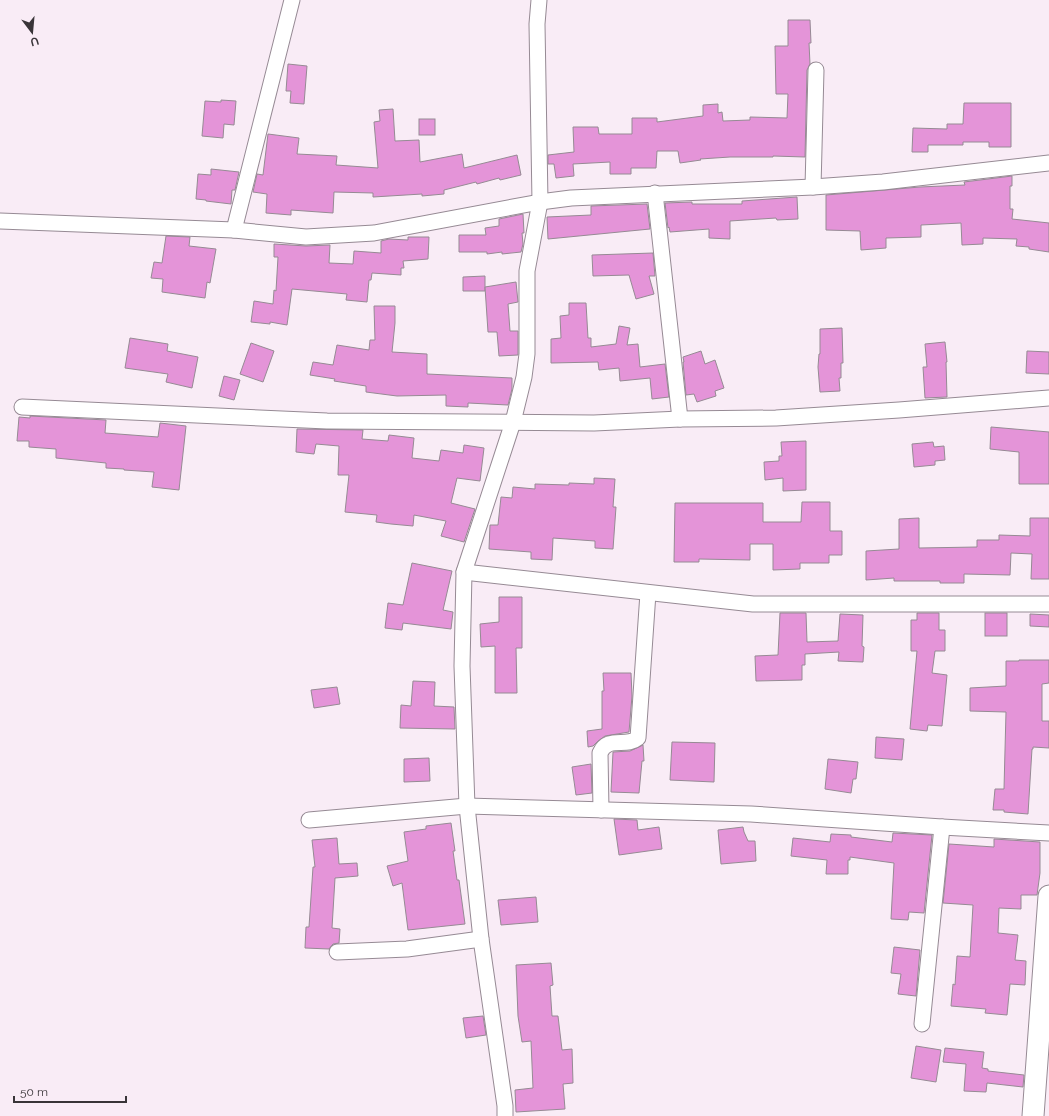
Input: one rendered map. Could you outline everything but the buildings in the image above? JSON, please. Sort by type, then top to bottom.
[{"type":"street","points":[[234,230],[292,0]]},
{"type":"street","points":[[505,1116],[505,1106],[481,939],[467,806],[462,666],[464,572],[513,422],[524,377],[527,354],[527,271],[540,202],[537,24],[539,0]]},
{"type":"street","points":[[813,187],[816,70]]},
{"type":"street","points":[[0,221],[234,230],[306,237],[374,233],[540,202],[571,198],[813,187],[883,182],[1049,163]]},
{"type":"street","points":[[655,193],[680,419]]},
{"type":"street","points":[[22,407],[327,421],[594,423],[680,419],[776,418],[1049,398]]},
{"type":"street","points":[[464,572],[752,604],[1049,604]]},
{"type":"street","points":[[601,810],[600,753],[602,749],[605,745],[610,743],[631,742],[638,738],[648,593]]},
{"type":"street","points":[[309,820],[467,806],[751,814],[942,828],[1049,833]]},
{"type":"street","points":[[922,1024],[942,828]]},
{"type":"street","points":[[1034,1116],[1049,896]]},
{"type":"street","points":[[337,952],[407,949],[481,939]]}]
